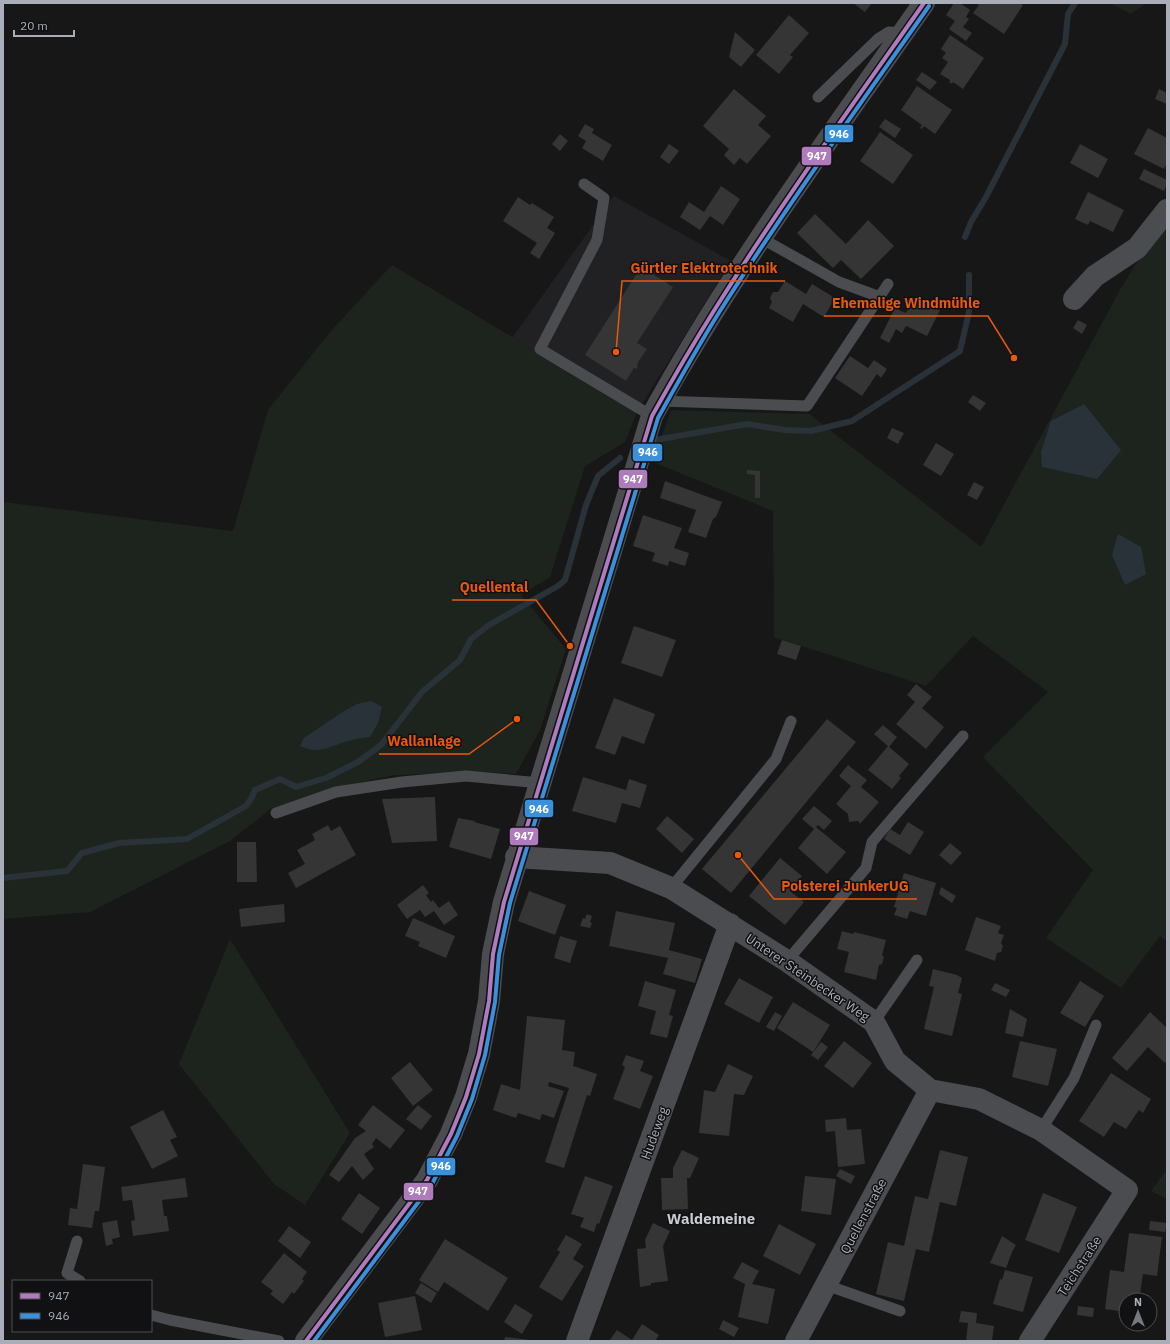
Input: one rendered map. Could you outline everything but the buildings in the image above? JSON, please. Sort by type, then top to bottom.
[{"type":"street","points":[[316,1338],[427,1180],[451,1134],[466,1098],[479,1054],[489,1002],[493,954],[504,902],[516,857],[541,783],[656,409],[685,356],[786,198],[924,3]]},
{"type":"street","points":[[1074,299],[1095,276],[1137,248],[1167,210]]},
{"type":"street","name":"Unterer Steinbecker Weg","points":[[516,857],[610,863],[671,888],[787,961],[874,1022],[895,1061],[930,1090],[979,1100],[1041,1130],[1127,1190]]},
{"type":"street","name":"Hudeweg","points":[[577,1341],[730,924]]},
{"type":"street","name":"Quellenstraße","points":[[796,1341],[930,1090]]},
{"type":"street","name":"Teichstraße","points":[[1030,1341],[1127,1190]]},
{"type":"lane","points":[[818,97],[878,39],[890,32],[903,33]]},
{"type":"lane","points":[[584,184],[604,198],[597,240],[540,349],[656,409],[808,406],[888,284]]},
{"type":"lane","points":[[761,238],[839,282],[880,297]]},
{"type":"lane","points":[[671,888],[776,759],[790,721]]},
{"type":"lane","points":[[787,961],[866,868],[872,842],[963,736]]},
{"type":"lane","points":[[276,813],[336,792],[402,782],[466,776],[541,783]]},
{"type":"lane","points":[[874,1022],[917,960]]},
{"type":"lane","points":[[1041,1130],[1074,1078],[1096,1025]]},
{"type":"lane","points":[[77,1241],[67,1274],[78,1280]]},
{"type":"lane","points":[[826,1285],[900,1311]]},
{"type":"lane","points":[[152,1315],[279,1341]]},
{"type":"shaded area","points":[[1110,3],[1146,3],[1131,14]]},
{"type":"shaded area","points":[[614,196],[731,261],[637,412],[512,338]]},
{"type":"shaded area","points":[[1162,222],[1167,225],[1167,941],[1160,936],[1121,988],[1046,938],[1093,870],[983,757],[1048,692],[973,636],[926,686],[774,637],[773,511],[653,462],[671,410],[809,414],[981,547],[1121,288]]},
{"type":"shaded area","points":[[392,265],[637,412],[625,442],[585,466],[550,577],[521,595],[566,649],[540,730],[516,774],[485,772],[395,775],[343,786],[272,808],[230,841],[90,912],[3,919],[3,502],[233,531],[268,410],[330,332]]},
{"type":"shaded area","points":[[1084,404],[1121,450],[1097,479],[1042,467],[1041,452],[1051,421]]},
{"type":"shaded area","points":[[1118,534],[1141,547],[1146,574],[1125,585],[1112,555]]},
{"type":"shaded area","points":[[371,701],[382,707],[378,723],[370,737],[354,739],[321,750],[308,749],[300,746],[304,738],[344,711],[357,704]]},
{"type":"shaded area","points":[[230,939],[350,1133],[305,1205],[274,1184],[179,1064]]},
{"type":"shaded area","points":[[1167,1169],[1167,1199],[1151,1191]]},
{"type":"waterway","points":[[965,237],[971,222],[986,197],[1065,44],[1068,14],[1075,3]]},
{"type":"waterway","points":[[655,440],[747,424],[785,430],[811,431],[852,421],[960,351],[969,312],[969,275]]},
{"type":"waterway","points":[[3,878],[67,871],[82,853],[119,843],[187,839],[246,806],[255,790],[280,779],[296,787],[326,778],[358,762],[381,745],[422,692],[460,660],[471,639],[489,625],[558,586],[565,580],[586,505],[598,476],[620,458]]},
{"type":"transit line","name":"947","points":[[306,1341],[427,1180],[451,1134],[466,1097],[479,1054],[489,1001],[493,954],[504,902],[652,416],[707,322],[740,270],[818,154],[924,3]]},
{"type":"transit line","name":"946","points":[[314,1341],[432,1184],[457,1136],[472,1099],[485,1055],[495,1002],[499,955],[510,903],[658,418],[704,337],[745,272],[823,157],[929,6]]},
{"type":"place","name":"Gürtler Elektrotechnik","points":[[616,352]]},
{"type":"place","name":"Ehemalige Windmühle","points":[[1014,358]]},
{"type":"place","name":"Quellental","points":[[570,646]]},
{"type":"place","name":"Wallanlage","points":[[517,719]]},
{"type":"place","name":"Polsterei JunkerUG","points":[[738,855]]},
{"type":"district","name":"Waldemeine","points":[[711,1219]]}]
